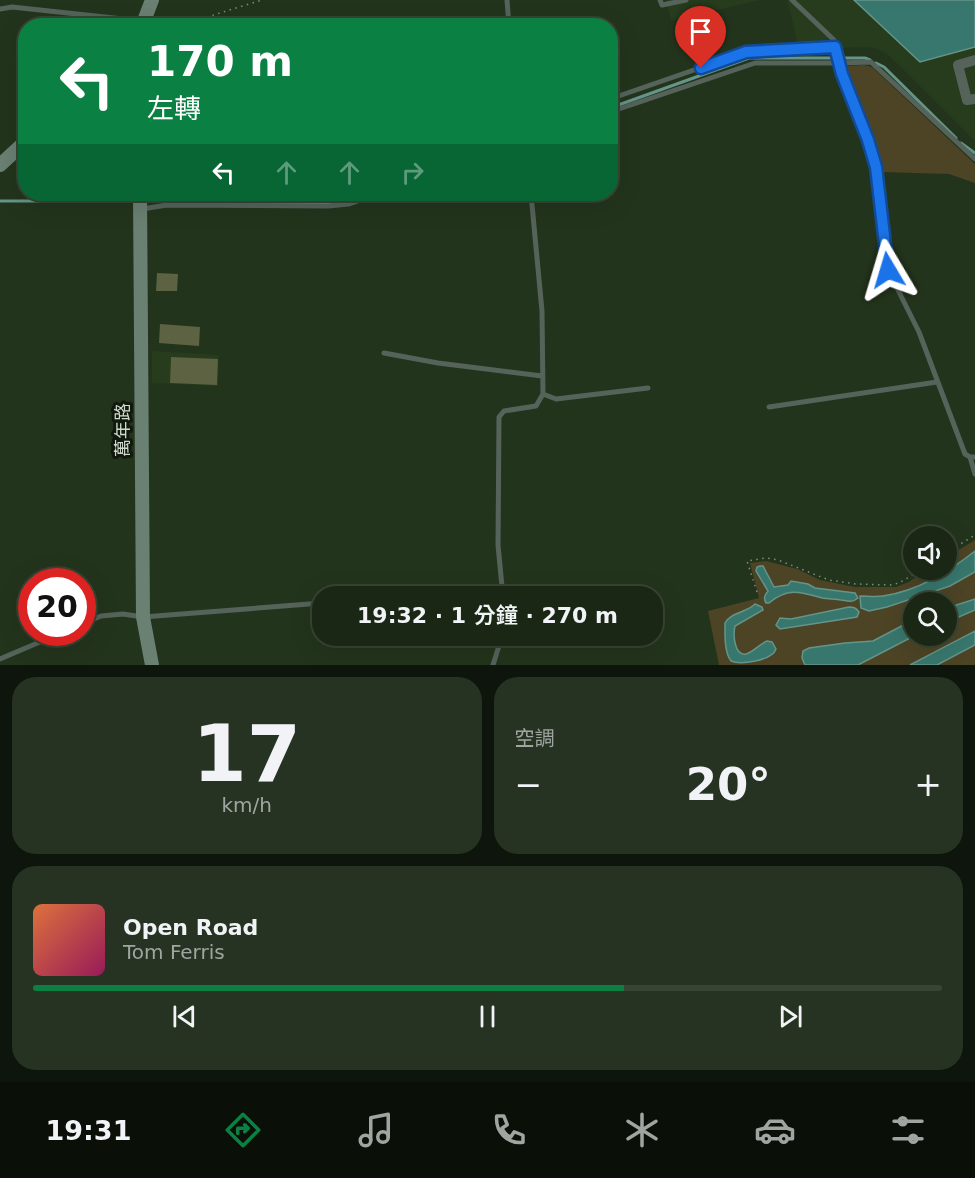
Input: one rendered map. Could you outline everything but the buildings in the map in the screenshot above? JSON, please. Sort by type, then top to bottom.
[{"type":"street","points":[[145,18],[152,0]]},
{"type":"street","points":[[975,60],[958,64],[967,100],[975,99]]},
{"type":"street","points":[[0,165],[18,148]]},
{"type":"street","name":"萬年路","points":[[140,201],[142,617],[152,665]]},
{"type":"lane","points":[[507,0],[508,18]]},
{"type":"lane","points":[[660,0],[662,4],[686,0]]},
{"type":"lane","points":[[792,0],[834,40],[842,74],[876,167],[888,270],[919,332],[965,454],[973,457],[975,474]]},
{"type":"lane","points":[[0,9],[12,7],[102,18]]},
{"type":"lane","points":[[618,96],[746,52],[835,47]]},
{"type":"lane","points":[[618,109],[755,63],[871,62],[975,159]]},
{"type":"lane","points":[[140,210],[167,205],[328,206],[358,201]]},
{"type":"lane","points":[[501,586],[498,545],[499,417],[504,411],[536,406],[543,394],[542,311],[532,201]]},
{"type":"lane","points":[[384,353],[438,363],[542,376]]},
{"type":"lane","points":[[769,407],[937,382]]},
{"type":"lane","points":[[543,394],[556,399],[648,388]]},
{"type":"lane","points":[[96,618],[123,614],[142,617],[312,604]]},
{"type":"lane","points":[[0,659],[30,646]]},
{"type":"lane","points":[[493,665],[499,646]]},
{"type":"path","points":[[204,18],[262,0]]},
{"type":"path","points":[[957,546],[975,535]]},
{"type":"path","points":[[757,592],[747,561],[766,558],[778,560],[829,580],[890,585],[907,580]]},
{"type":"shaded area","points":[[666,0],[760,0],[671,21]]},
{"type":"shaded area","points":[[787,0],[975,0],[975,141],[885,53],[875,48],[798,44]]},
{"type":"shaded area","points":[[846,66],[872,67],[975,164],[975,183],[949,174],[883,172],[879,153],[846,74]]},
{"type":"shaded area","points":[[152,351],[219,355],[218,386],[152,383]]},
{"type":"shaded area","points":[[975,540],[975,665],[719,665],[708,611],[759,598],[750,563],[766,561],[797,569],[820,580],[855,587],[896,587],[912,580],[957,580],[957,551]]},
{"type":"water","points":[[854,0],[975,0],[975,47],[920,62]]},
{"type":"water","points":[[975,551],[975,572],[950,586],[932,592],[903,592],[903,602],[869,611],[861,608],[860,596],[883,596],[908,590],[930,580],[957,580],[957,564]]},
{"type":"water","points":[[763,566],[774,587],[788,585],[791,581],[808,584],[815,588],[855,593],[858,598],[848,601],[795,592],[782,595],[766,603],[765,597],[768,591],[756,571]]},
{"type":"water","points":[[975,599],[975,610],[957,618],[957,605]]},
{"type":"water","points":[[755,604],[763,610],[735,626],[734,639],[737,648],[742,654],[746,654],[767,641],[772,642],[776,649],[769,656],[755,661],[731,661],[726,648],[725,623],[731,617]]},
{"type":"water","points":[[849,607],[859,612],[857,617],[780,629],[776,625],[780,618],[791,619]]},
{"type":"water","points":[[903,625],[903,642],[858,665],[805,665],[802,658],[803,651],[809,648],[873,641]]},
{"type":"water","points":[[975,631],[975,645],[937,665],[910,665],[946,646],[957,646],[957,640]]},
{"type":"waterway","points":[[618,105],[749,58],[865,58],[870,60]]},
{"type":"waterway","points":[[876,63],[884,67],[956,138]]},
{"type":"waterway","points":[[961,143],[975,153]]},
{"type":"waterway","points":[[0,201],[136,201]]},
{"type":"waterway","points":[[143,201],[331,203],[340,201]]},
{"type":"route","points":[[701,68],[746,52],[835,47],[842,74],[876,167],[888,270]]}]
